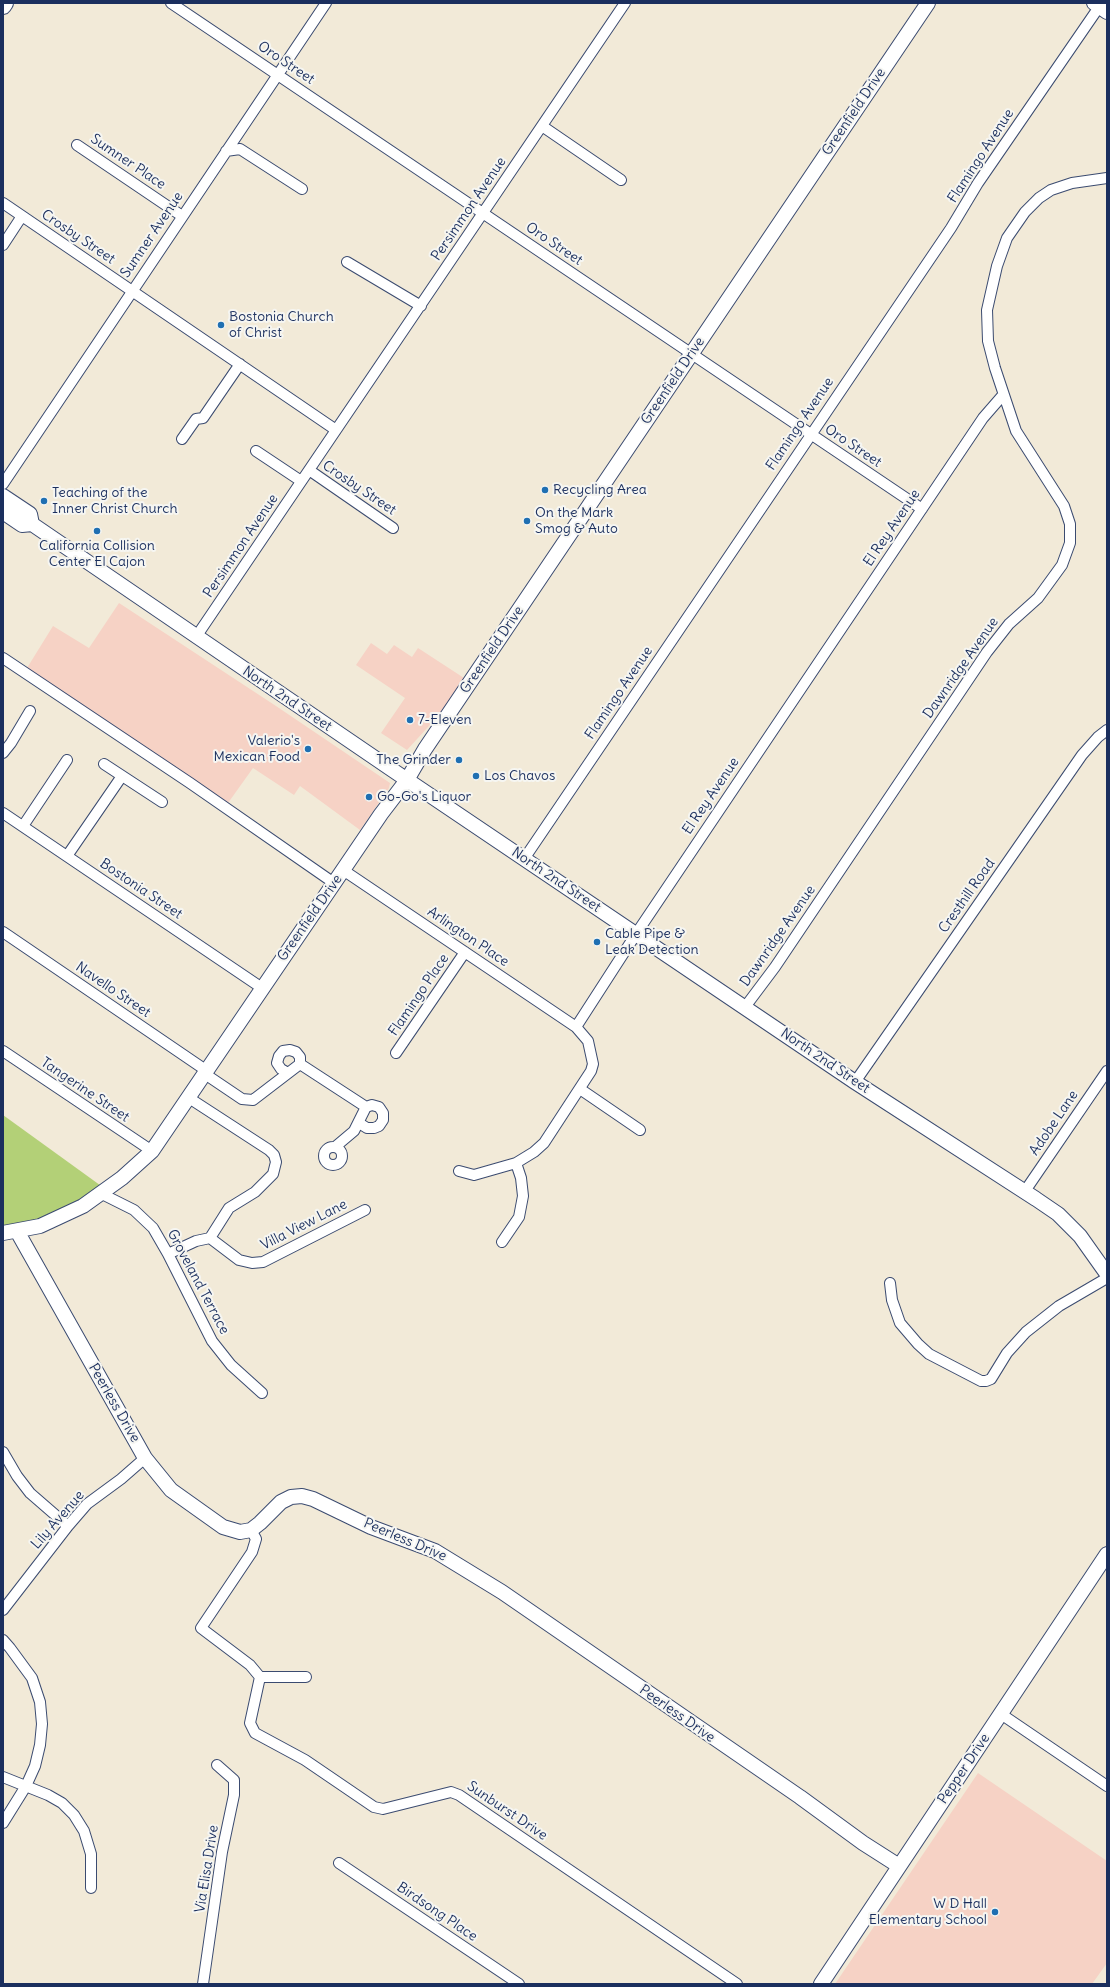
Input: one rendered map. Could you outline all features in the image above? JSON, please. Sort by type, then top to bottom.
[{"type":"main road","name":"Greenfield Drive","points":[[3,1233],[17,1232],[47,1222],[84,1206],[102,1194],[152,1151],[334,883],[407,780],[432,738],[928,3]]},
{"type":"main road","name":"North 2nd Street","points":[[3,496],[30,514],[32,524]]},
{"type":"main road","name":"North 2nd Street","points":[[3,512],[22,525],[32,524],[524,859],[856,1082],[1047,1206],[1068,1223],[1090,1249],[1107,1274]]},
{"type":"main road","name":"Peerless Drive","points":[[17,1232],[145,1458],[171,1490],[223,1527],[240,1532],[251,1530],[260,1524],[281,1502],[291,1497],[302,1496],[313,1499],[371,1526],[435,1550],[502,1592],[800,1797],[863,1843],[899,1866]]},
{"type":"main road","name":"Pepper Drive","points":[[821,1984],[1107,1556]]},
{"type":"street","name":"Oro Street","points":[[171,3],[922,509]]},
{"type":"street","name":"Sumner Avenue","points":[[3,484],[326,3]]},
{"type":"street","name":"Persimmon Avenue","points":[[196,637],[625,3]]},
{"type":"street","name":"Flamingo Avenue","points":[[524,859],[810,434],[951,228],[978,184],[1100,7]]},
{"type":"street","points":[[542,126],[621,180]]},
{"type":"street","name":"Sumner Place","points":[[77,145],[182,216]]},
{"type":"street","points":[[226,151],[240,149],[302,189]]},
{"type":"street","name":"Dawnridge Avenue","points":[[745,1007],[776,967],[987,652],[1009,624],[1038,598],[1062,564],[1070,543],[1070,524],[1064,506],[1016,431],[988,341],[987,310],[997,266],[1007,238],[1025,212],[1039,198],[1051,190],[1072,183],[1107,178]]},
{"type":"street","name":"Crosby Street","points":[[3,203],[336,430]]},
{"type":"street","points":[[3,244],[22,216]]},
{"type":"street","points":[[347,262],[420,306]]},
{"type":"street","points":[[182,439],[196,419],[203,418],[240,364]]},
{"type":"street","name":"El Rey Avenue","points":[[576,1027],[636,934],[983,418],[1004,395]]},
{"type":"street","points":[[256,451],[302,481]]},
{"type":"street","name":"Crosby Street","points":[[309,470],[393,528]]},
{"type":"street","points":[[3,658],[190,783],[334,883]]},
{"type":"street","points":[[3,753],[11,743],[30,711]]},
{"type":"street","name":"Cresthill Road","points":[[856,1082],[1082,755],[1098,737],[1107,730]]},
{"type":"street","points":[[23,826],[67,760]]},
{"type":"street","points":[[104,764],[162,802]]},
{"type":"street","points":[[67,856],[122,776]]},
{"type":"street","name":"Bostonia Street","points":[[3,813],[262,988]]},
{"type":"street","name":"Arlington Place","points":[[343,870],[576,1027]]},
{"type":"street","name":"Navello Street","points":[[3,932],[246,1100],[253,1100],[288,1073]]},
{"type":"street","name":"Flamingo Place","points":[[396,1053],[465,952]]},
{"type":"street","points":[[459,1171],[474,1175],[516,1163],[534,1152],[544,1143],[580,1089],[591,1071],[593,1064],[588,1041],[576,1027]]},
{"type":"street","points":[[287,1050],[296,1052],[300,1057],[300,1064],[288,1073],[283,1072],[279,1066],[278,1060],[281,1053],[287,1050]]},
{"type":"street","name":"Tangerine Street","points":[[3,1052],[152,1151]]},
{"type":"street","points":[[300,1064],[366,1106],[372,1105],[379,1107],[383,1113],[383,1120],[379,1126],[374,1128],[367,1128],[359,1122]]},
{"type":"street","name":"Adobe Lane","points":[[1025,1191],[1107,1071]]},
{"type":"street","points":[[580,1089],[640,1130]]},
{"type":"street","points":[[168,1254],[196,1241],[210,1238],[229,1208],[254,1192],[273,1174],[276,1162],[274,1155],[269,1150],[189,1098]]},
{"type":"street","points":[[335,1147],[354,1131],[366,1106]]},
{"type":"street","points":[[502,1242],[519,1217],[524,1196],[521,1178],[516,1163]]},
{"type":"street","name":"Groveland Terrace","points":[[102,1194],[134,1210],[152,1228],[168,1254],[212,1340],[231,1365],[262,1393]]},
{"type":"street","name":"Villa View Lane","points":[[210,1238],[239,1260],[252,1263],[263,1262],[365,1210]]},
{"type":"street","points":[[890,1283],[892,1300],[900,1323],[918,1344],[929,1354],[981,1381],[990,1379],[1007,1353],[1026,1332],[1059,1306],[1107,1278]]},
{"type":"street","name":"Lily Avenue","points":[[3,1610],[68,1526],[87,1504],[121,1479],[145,1458]]},
{"type":"street","points":[[5,1459],[30,1493],[68,1526]]},
{"type":"street","points":[[251,1530],[256,1539],[252,1552],[201,1628],[250,1665],[260,1677],[306,1677]]},
{"type":"street","points":[[3,1640],[32,1678],[40,1708],[42,1724],[40,1745],[35,1766],[26,1786],[3,1823]]},
{"type":"street","name":"Sunburst Drive","points":[[260,1677],[250,1723],[255,1733],[305,1760],[374,1807],[383,1809],[451,1792],[459,1795],[737,1984]]},
{"type":"street","points":[[1001,1714],[1107,1786]]},
{"type":"street","name":"Via Elisa Drive","points":[[203,1984],[222,1852],[234,1795],[234,1780],[217,1765]]},
{"type":"street","points":[[3,1777],[62,1803],[79,1822],[88,1840],[91,1854],[91,1888]]},
{"type":"street","name":"Birdsong Place","points":[[339,1863],[519,1984]]},
{"type":"shaded area","points":[[119,603],[390,783],[389,788],[360,830],[300,786],[294,795],[253,768],[228,803],[27,668],[53,626],[89,648]]},
{"type":"shaded area","points":[[371,643],[387,654],[394,645],[412,657],[418,648],[464,678],[439,715],[407,750],[381,733],[405,698],[356,665]]},
{"type":"shaded area","name":"W D Hall Elementary School","points":[[978,1773],[1107,1861],[1107,1963],[1092,1984],[835,1984]]},
{"type":"green space","points":[[3,1115],[104,1188],[85,1200],[39,1220],[3,1228]]},
{"type":"place","name":"Bostonia Church of Christ","points":[[221,325]]},
{"type":"place","name":"Recycling Area","points":[[545,490]]},
{"type":"place","name":"Teaching of the Inner Christ Church","points":[[44,501]]},
{"type":"place","name":"On the Mark Smog & Auto","points":[[527,521]]},
{"type":"place","name":"California Collision Center El Cajon","points":[[97,531]]},
{"type":"place","name":"7-Eleven","points":[[410,720]]},
{"type":"place","name":"Valerio's Mexican Food","points":[[308,749]]},
{"type":"place","name":"The Grinder","points":[[459,760]]},
{"type":"place","name":"Los Chavos","points":[[476,776]]},
{"type":"place","name":"Go-Go's Liquor","points":[[369,797]]},
{"type":"place","name":"Cable Pipe & Leak Detection","points":[[597,942]]},
{"type":"place","name":"W D Hall Elementary School","points":[[995,1912]]}]
